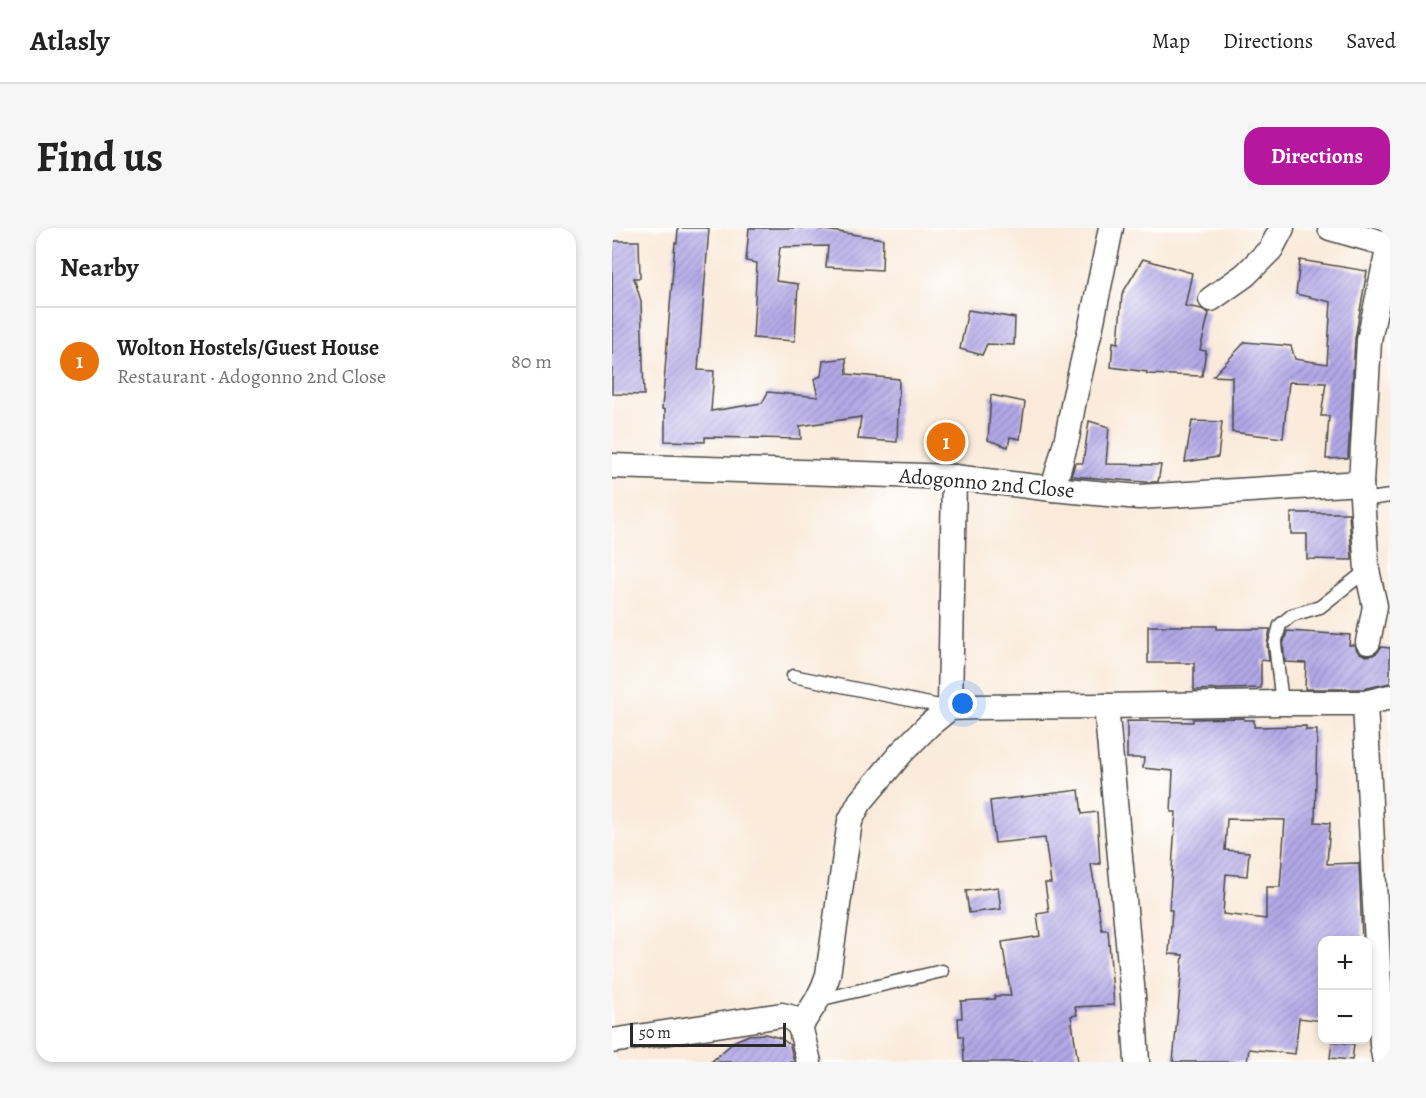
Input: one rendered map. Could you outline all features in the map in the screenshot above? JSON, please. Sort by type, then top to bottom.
[{"type":"street","points":[[1053,489],[1067,438],[1111,228]]},
{"type":"street","points":[[1211,299],[1245,275],[1271,249],[1282,228]]},
{"type":"street","points":[[1330,228],[1389,245],[1369,340],[1362,491],[1367,570],[1375,606],[1368,642]]},
{"type":"street","name":"Adogonno 2nd Close","points":[[612,466],[954,477],[1053,489],[1139,496],[1362,491]]},
{"type":"street","points":[[950,708],[954,477]]},
{"type":"street","points":[[800,1026],[818,1000],[828,975],[850,821],[860,802],[902,752],[950,708],[1365,703],[1390,697]]},
{"type":"street","points":[[1365,703],[1383,934],[1382,1046],[1385,1062]]},
{"type":"street","points":[[1106,706],[1137,1062]]},
{"type":"street","points":[[612,1041],[782,1015],[790,1017],[800,1026],[809,1062]]},
{"type":"lane","points":[[1362,491],[1390,496]]},
{"type":"lane","points":[[1281,703],[1275,645],[1280,625],[1292,615],[1320,607],[1367,570]]},
{"type":"lane","points":[[793,676],[950,708]]},
{"type":"lane","points":[[818,1000],[942,971]]},
{"type":"building","points":[[678,228],[709,228],[698,370],[714,371],[711,411],[762,403],[768,392],[818,397],[814,379],[821,376],[823,361],[846,358],[847,374],[899,379],[897,442],[858,439],[861,417],[800,426],[801,439],[705,437],[705,442],[665,441],[665,410],[662,409]]},
{"type":"building","points":[[749,228],[819,228],[883,239],[882,270],[826,267],[828,246],[780,247],[776,281],[798,284],[795,341],[753,338],[757,263],[746,261]]},
{"type":"building","points":[[612,241],[639,241],[640,278],[634,278],[641,301],[644,395],[612,394]]},
{"type":"building","points":[[1143,259],[1192,273],[1185,306],[1202,309],[1209,313],[1200,350],[1206,351],[1202,376],[1147,374],[1147,372],[1111,367],[1113,342],[1118,343],[1122,294]]},
{"type":"building","points":[[1300,260],[1367,271],[1355,339],[1348,458],[1326,459],[1329,416],[1321,416],[1326,383],[1289,382],[1283,438],[1232,432],[1232,377],[1213,376],[1245,342],[1291,346],[1295,359],[1327,364],[1331,302],[1296,294]]},
{"type":"building","points":[[968,310],[1015,318],[1014,345],[987,344],[982,355],[960,349]]},
{"type":"building","points":[[991,395],[1025,402],[1020,439],[1010,437],[1008,447],[988,440]]},
{"type":"building","points":[[1089,421],[1109,427],[1106,464],[1161,465],[1158,482],[1071,476],[1075,463],[1083,463]]},
{"type":"building","points":[[1192,421],[1222,422],[1218,457],[1185,462]]},
{"type":"building","points":[[1291,513],[1349,513],[1352,560],[1307,559],[1307,534],[1291,534]]},
{"type":"building","points":[[1148,626],[1270,629],[1267,645],[1269,661],[1261,660],[1261,688],[1194,690],[1194,663],[1148,663]]},
{"type":"building","points":[[1287,631],[1350,635],[1349,645],[1354,645],[1358,652],[1366,656],[1378,652],[1381,647],[1390,648],[1390,683],[1363,689],[1305,689],[1306,663],[1285,662],[1283,645]]},
{"type":"building","points":[[1244,718],[1244,720],[1254,720],[1254,727],[1306,726],[1306,730],[1317,730],[1315,822],[1330,823],[1327,864],[1359,863],[1362,936],[1318,936],[1318,1020],[1299,1018],[1295,1054],[1249,1049],[1247,1062],[1173,1062],[1183,955],[1169,954],[1172,910],[1169,910],[1176,812],[1171,812],[1173,771],[1143,768],[1144,758],[1127,758],[1127,721],[1193,722],[1193,719]],"holes":[[[1227,819],[1285,820],[1280,887],[1266,887],[1266,919],[1223,914],[1226,874],[1247,876],[1249,852],[1225,850]]]},
{"type":"building","points":[[1079,790],[1082,814],[1097,812],[1100,864],[1091,864],[1102,930],[1108,930],[1114,1005],[1075,1007],[1077,1015],[1071,1016],[1078,1062],[964,1062],[963,1036],[959,1036],[958,1018],[962,1018],[961,1001],[1011,996],[1002,942],[1040,936],[1037,914],[1049,912],[1045,883],[1051,883],[1045,838],[995,843],[990,801]]},
{"type":"building","points":[[998,887],[1001,909],[969,913],[966,891]]},
{"type":"building","points":[[765,1034],[780,1038],[790,1045],[794,1062],[711,1062],[735,1041],[749,1035]]},
{"type":"building","points":[[1332,1044],[1354,1044],[1352,1060],[1330,1058]]},
{"type":"place","name":"Wolton Hostels/Guest House","points":[[946,442]]}]
